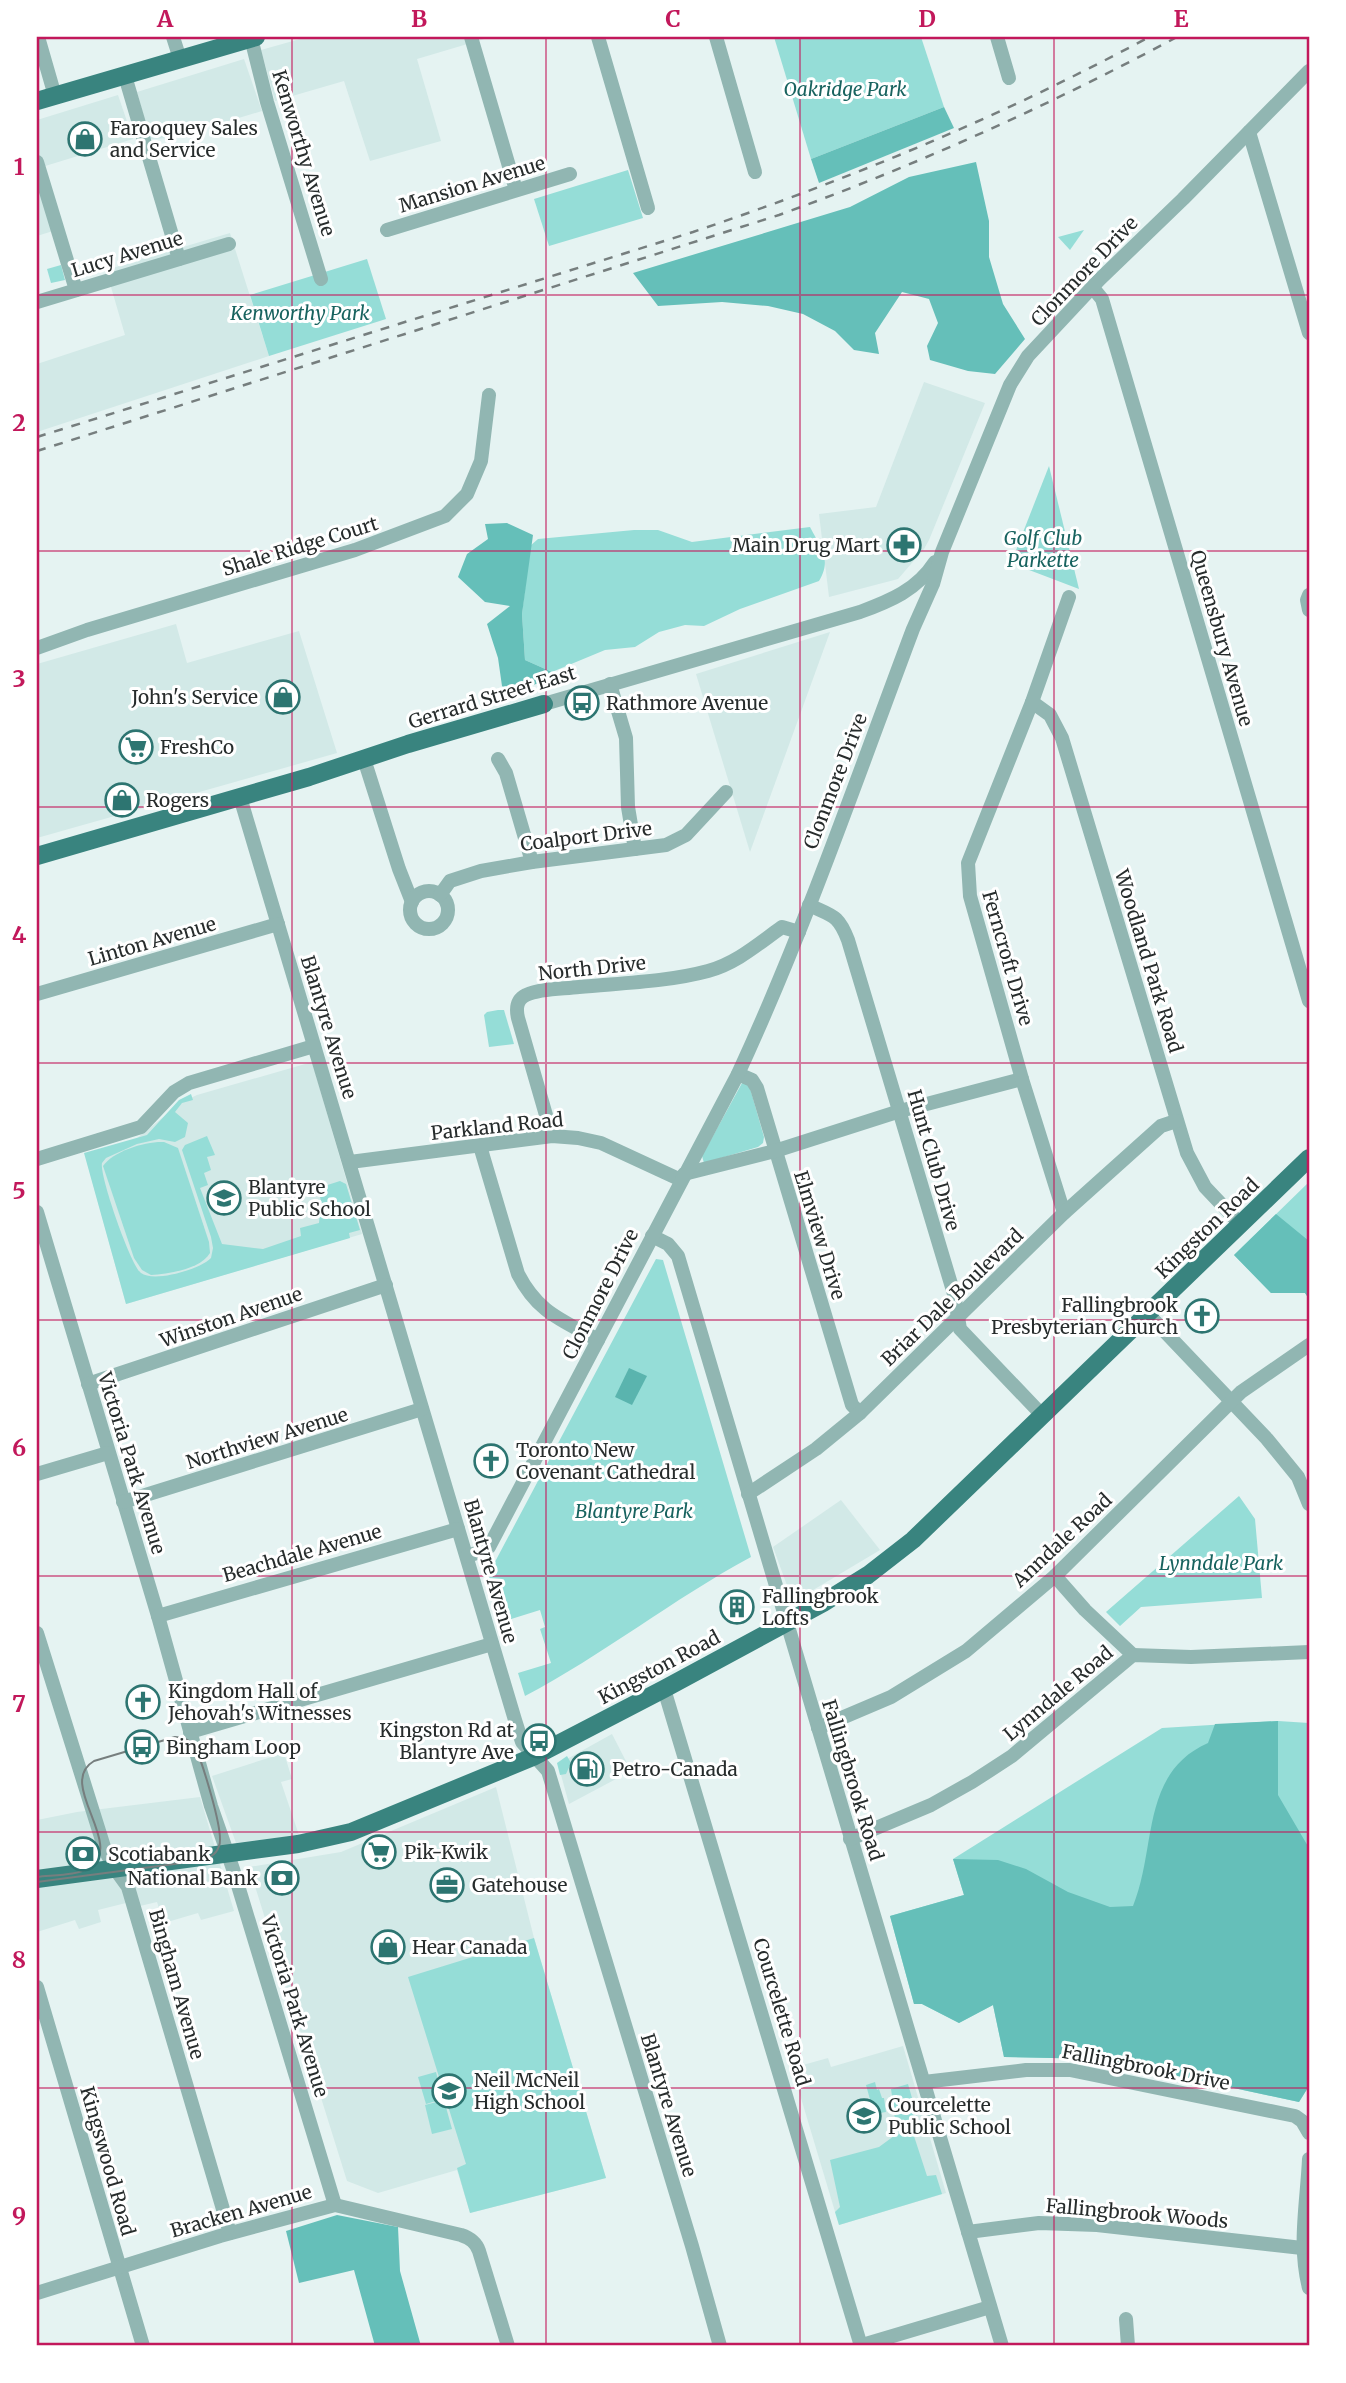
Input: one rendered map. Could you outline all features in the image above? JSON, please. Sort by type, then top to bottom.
[{"type":"main road","points":[[37,101],[253,37]]},
{"type":"main road","name":"Gerrard Street East","points":[[37,856],[544,704]]},
{"type":"main road","name":"Kingston Road","points":[[37,1879],[333,1837],[365,1826],[533,1757],[823,1604],[913,1540],[1309,1158]]},
{"type":"street","points":[[38,37],[55,96]]},
{"type":"street","points":[[173,37],[180,59]]},
{"type":"street","name":"Kenworthy Avenue","points":[[253,37],[267,102],[321,279]]},
{"type":"street","points":[[471,37],[516,190]]},
{"type":"street","points":[[598,37],[648,208]]},
{"type":"street","points":[[716,37],[755,172]]},
{"type":"street","points":[[997,37],[1009,78]]},
{"type":"street","name":"Clonmore Drive","points":[[467,1556],[489,1547],[738,1074],[771,1004],[913,629],[933,584],[942,552],[1011,382],[1028,356],[1093,288],[1309,71]]},
{"type":"street","points":[[125,76],[178,259]]},
{"type":"street","points":[[1250,132],[1309,333]]},
{"type":"street","points":[[37,162],[76,290]]},
{"type":"street","name":"Mansion Avenue","points":[[387,230],[570,174]]},
{"type":"street","name":"Lucy Avenue","points":[[37,302],[229,244]]},
{"type":"street","name":"Queensbury Avenue","points":[[1093,288],[1102,299],[1309,1001]]},
{"type":"street","name":"Shale Ridge Court","points":[[37,648],[87,630],[355,550],[445,516],[467,494],[481,461],[489,395]]},
{"type":"street","name":"Gerrard Street East","points":[[544,704],[860,612],[902,594],[929,572],[942,552]]},
{"type":"street","points":[[902,594],[919,619]]},
{"type":"street","name":"Ferncroft Drive","points":[[1064,1213],[1022,1079],[970,896],[968,863],[1032,702],[1069,597]]},
{"type":"street","points":[[610,684],[626,738],[628,807],[635,849]]},
{"type":"street","name":"Woodland Park Road","points":[[1032,702],[1050,715],[1062,738],[1187,1153],[1205,1187],[1241,1225]]},
{"type":"street","points":[[364,759],[412,902],[411,914],[417,924],[428,929],[440,926],[447,916],[447,904],[440,895]]},
{"type":"street","points":[[499,759],[506,773],[532,862]]},
{"type":"street","name":"Coalport Drive","points":[[412,902],[428,891],[440,895],[450,881],[481,871],[666,845],[686,835],[726,792]]},
{"type":"street","name":"Blantyre Avenue","points":[[240,797],[522,1742],[548,1771],[685,2221],[720,2346]]},
{"type":"street","name":"Hunt Club Drive","points":[[809,905],[841,923],[954,1294],[960,1329],[1043,1416]]},
{"type":"street","name":"Linton Avenue","points":[[37,994],[278,924]]},
{"type":"street","name":"North Drive","points":[[552,1136],[518,1018],[516,1005],[519,1000],[530,994],[550,990],[658,980],[705,972],[743,957],[782,927],[799,932]]},
{"type":"street","points":[[37,1159],[141,1127],[174,1092],[189,1083],[314,1046]]},
{"type":"street","name":"Elmview Drive","points":[[738,1074],[752,1080],[756,1086],[852,1405],[860,1413]]},
{"type":"street","points":[[682,1177],[900,1111],[1022,1079]]},
{"type":"street","name":"Briar Dale Boulevard","points":[[748,1494],[816,1449],[860,1413],[1064,1213],[1161,1126],[1176,1121]]},
{"type":"street","name":"Parkland Road","points":[[350,1162],[552,1136],[601,1143],[682,1177]]},
{"type":"street","points":[[480,1146],[518,1274],[527,1293],[538,1306],[598,1340]]},
{"type":"street","name":"Victoria Park Avenue","points":[[37,1212],[190,1732],[335,2204]]},
{"type":"street","name":"Fallingbrook Road","points":[[652,1236],[668,1244],[678,1256],[1002,2346]]},
{"type":"street","name":"Winston Avenue","points":[[88,1384],[386,1285]]},
{"type":"street","points":[[1148,1314],[1268,1439],[1298,1477],[1309,1504]]},
{"type":"street","name":"Anndale Road","points":[[817,1728],[891,1697],[966,1651],[1055,1576],[1232,1401],[1309,1345]]},
{"type":"street","name":"Northview Avenue","points":[[123,1502],[422,1409]]},
{"type":"street","points":[[37,1474],[107,1453]]},
{"type":"street","name":"Beachdale Avenue","points":[[158,1616],[458,1529]]},
{"type":"street","points":[[1055,1576],[1085,1610],[1133,1655]]},
{"type":"street","name":"Bingham Avenue","points":[[37,1633],[105,1850],[115,1869],[126,1881],[132,1897],[230,2233]]},
{"type":"street","points":[[190,1732],[205,1730],[492,1644]]},
{"type":"street","name":"Lynndale Road","points":[[850,1839],[931,1805],[1012,1756],[1133,1655],[1191,1657],[1309,1652]]},
{"type":"street","name":"Courcelette Road","points":[[664,1689],[861,2346]]},
{"type":"street","name":"Kingswood Road","points":[[37,1987],[143,2346]]},
{"type":"street","name":"Fallingbrook Drive","points":[[924,2082],[1026,2070],[1070,2070],[1294,2116],[1302,2121],[1309,2133]]},
{"type":"street","points":[[1309,2159],[1302,2249],[1309,2288]]},
{"type":"street","points":[[335,2204],[471,2239],[477,2244],[508,2346]]},
{"type":"street","name":"Bracken Avenue","points":[[37,2292],[335,2204]]},
{"type":"street","name":"Fallingbrook Woods","points":[[968,2232],[1039,2223],[1097,2225],[1302,2249]]},
{"type":"street","points":[[861,2346],[990,2306]]},
{"type":"street","points":[[1126,2319],[1128,2346]]},
{"type":"shaded area","points":[[307,37],[491,37],[417,59],[441,141],[370,161],[344,81],[275,101],[261,50]]},
{"type":"shaded area","points":[[244,59],[262,111],[172,138],[150,139],[137,92]]},
{"type":"shaded area","points":[[118,95],[133,139],[42,167],[37,149],[37,120]]},
{"type":"shaded area","points":[[944,107],[954,128],[819,183],[811,159]]},
{"type":"shaded area","points":[[976,162],[989,221],[989,257],[1003,304],[1025,339],[995,374],[968,371],[930,360],[927,346],[938,323],[929,299],[902,292],[875,333],[879,354],[854,350],[835,331],[803,314],[768,306],[722,302],[658,306],[633,273],[850,207],[909,177]]},
{"type":"shaded area","points":[[37,178],[53,231],[37,236]]},
{"type":"shaded area","points":[[230,233],[269,356],[37,432],[37,364],[125,335],[106,270]]},
{"type":"shaded area","points":[[924,382],[985,403],[929,540],[898,579],[829,597],[819,514],[876,507]]},
{"type":"shaded area","points":[[507,523],[533,535],[522,614],[525,660],[552,672],[553,679],[509,692],[502,686],[498,658],[487,624],[510,606],[485,602],[458,577],[467,554],[488,539],[485,524]]},
{"type":"shaded area","points":[[176,624],[187,663],[299,631],[337,753],[37,838],[37,664]]},
{"type":"shaded area","points":[[830,632],[750,852],[696,674]]},
{"type":"shaded area","name":"Blantyre Public School","points":[[312,1062],[362,1234],[126,1304],[87,1162],[126,1147],[182,1102],[197,1095]]},
{"type":"shaded area","points":[[1276,1214],[1309,1241],[1309,1299],[1305,1293],[1271,1293],[1234,1255]]},
{"type":"shaded area","points":[[629,1368],[647,1376],[632,1405],[615,1397]]},
{"type":"shaded area","points":[[841,1500],[880,1550],[793,1602],[773,1547]]},
{"type":"shaded area","points":[[1278,1721],[1278,1795],[1309,1848],[1309,2086],[1299,2102],[1099,2059],[1004,2057],[993,2005],[959,2023],[922,2004],[914,2004],[890,1916],[964,1895],[953,1859],[998,1860],[1026,1869],[1068,1892],[1110,1907],[1133,1906],[1154,1814],[1171,1773],[1186,1756],[1208,1743],[1215,1724]]},
{"type":"shaded area","points":[[612,1734],[631,1771],[569,1804],[558,1764]]},
{"type":"shaded area","points":[[284,1753],[292,1779],[281,1782],[299,1835],[236,1843],[212,1776]]},
{"type":"shaded area","points":[[496,1787],[534,1938],[606,2178],[470,2213],[457,2170],[378,2193],[347,2181],[249,1867],[341,1852]]},
{"type":"shaded area","points":[[200,1797],[234,1911],[201,1920],[198,1913],[164,1923],[157,1902],[140,1906],[138,1900],[98,1910],[101,1922],[79,1929],[75,1920],[37,1932],[37,1820],[77,1812]]},
{"type":"shaded area","name":"Courcelette Public School","points":[[903,2046],[946,2193],[839,2225],[792,2068],[828,2058],[831,2067]]},
{"type":"shaded area","points":[[337,2215],[398,2227],[400,2271],[421,2346],[375,2346],[354,2270],[299,2283],[286,2231]]},
{"type":"green space","name":"Oakridge Park","points":[[774,37],[921,37],[944,107],[811,159]]},
{"type":"green space","points":[[628,170],[643,218],[549,246],[534,199]]},
{"type":"green space","points":[[1084,230],[1070,250],[1058,237]]},
{"type":"green space","name":"Kenworthy Park","points":[[367,259],[386,319],[269,356],[250,295]]},
{"type":"green space","points":[[61,265],[65,280],[51,283],[47,269]]},
{"type":"green space","name":"Golf Club Parkette","points":[[1049,466],[1079,589],[1011,563]]},
{"type":"green space","points":[[810,527],[825,560],[819,581],[740,609],[704,626],[685,625],[659,632],[635,647],[605,650],[552,672],[525,660],[522,614],[530,546],[538,539],[658,530],[692,542]]},
{"type":"green space","points":[[504,1010],[514,1044],[489,1047],[484,1015]]},
{"type":"green space","points":[[742,1083],[750,1088],[764,1137],[763,1143],[758,1147],[704,1163],[702,1156]]},
{"type":"green space","points":[[191,1094],[193,1100],[182,1103],[175,1112],[188,1123],[185,1137],[175,1142],[159,1139],[137,1144],[106,1158],[102,1163],[105,1184],[117,1220],[130,1255],[141,1273],[147,1276],[166,1276],[198,1266],[211,1258],[211,1237],[182,1150],[185,1145],[207,1136],[215,1155],[207,1157],[211,1170],[204,1173],[208,1185],[200,1188],[222,1244],[263,1249],[301,1236],[300,1228],[319,1223],[321,1201],[318,1188],[340,1181],[346,1184],[360,1230],[349,1233],[350,1238],[126,1304],[84,1153],[147,1135],[179,1100]]},
{"type":"green space","points":[[164,1142],[178,1148],[209,1242],[210,1253],[192,1267],[151,1275],[142,1270],[134,1258],[103,1166],[114,1156],[130,1148]]},
{"type":"green space","points":[[1309,1182],[1309,1299],[1305,1293],[1271,1293],[1234,1255]]},
{"type":"green space","name":"Blantyre Park","points":[[656,1259],[663,1260],[751,1557],[525,1696],[518,1673],[551,1663],[540,1629],[545,1627],[540,1610],[502,1622],[488,1575]]},
{"type":"green space","name":"Lynndale Park","points":[[1239,1496],[1255,1519],[1262,1598],[1141,1607],[1120,1626],[1106,1612]]},
{"type":"green space","points":[[1278,1721],[1309,1723],[1309,2086],[1299,2102],[1099,2059],[1004,2057],[993,2005],[959,2023],[922,2004],[914,2004],[890,1916],[964,1895],[953,1859],[1162,1728]]},
{"type":"green space","points":[[567,1756],[571,1763],[566,1774],[560,1775],[557,1763]]},
{"type":"green space","points":[[534,1938],[606,2178],[470,2213],[457,2168],[466,2164],[408,1977]]},
{"type":"green space","points":[[436,2072],[443,2099],[426,2104],[418,2077]]},
{"type":"green space","points":[[875,2082],[877,2090],[879,2089],[884,2098],[886,2112],[874,2114],[866,2085]]},
{"type":"green space","points":[[908,2084],[918,2119],[902,2124],[896,2121],[889,2097],[892,2096],[891,2089]]},
{"type":"green space","points":[[444,2100],[452,2129],[432,2134],[425,2105]]},
{"type":"green space","points":[[909,2131],[913,2133],[927,2176],[936,2175],[942,2194],[839,2225],[835,2212],[840,2207],[830,2160],[879,2147],[894,2136]]},
{"type":"tram line","points":[[37,1877],[86,1870],[99,1856],[100,1843],[82,1783],[84,1771],[94,1761],[175,1737],[184,1738],[194,1744],[207,1779],[219,1827],[219,1846],[213,1855],[197,1861],[37,1882]]},
{"type":"railway","points":[[37,437],[752,212],[868,168],[982,119],[1149,37]]},
{"type":"railway","points":[[37,451],[779,215],[881,176],[981,133],[1080,87],[1177,37]]},
{"type":"place","name":"Farooquey Sales and Service","points":[[85,139]]},
{"type":"place","name":"Main Drug Mart","points":[[904,545]]},
{"type":"place","name":"John's Service","points":[[283,697]]},
{"type":"place","name":"Rathmore Avenue","points":[[582,703]]},
{"type":"place","name":"FreshCo","points":[[136,747]]},
{"type":"place","name":"Rogers","points":[[122,800]]},
{"type":"place","name":"Blantyre Public School","points":[[224,1198]]},
{"type":"place","name":"Fallingbrook Presbyterian Church","points":[[1202,1316]]},
{"type":"place","name":"Toronto New Covenant Cathedral","points":[[491,1461]]},
{"type":"place","name":"Fallingbrook Lofts","points":[[737,1607]]},
{"type":"place","name":"Kingdom Hall of Jehovah's Witnesses","points":[[143,1702]]},
{"type":"place","name":"Kingston Rd at Blantyre Ave","points":[[539,1741]]},
{"type":"place","name":"Bingham Loop","points":[[142,1747]]},
{"type":"place","name":"Petro-Canada","points":[[587,1769]]},
{"type":"place","name":"Pik-Kwik","points":[[379,1852]]},
{"type":"place","name":"Scotiabank","points":[[83,1854]]},
{"type":"place","name":"National Bank","points":[[282,1878]]},
{"type":"place","name":"Gatehouse","points":[[447,1885]]},
{"type":"place","name":"Hear Canada","points":[[388,1947]]},
{"type":"place","name":"Neil McNeil High School","points":[[449,2091]]},
{"type":"place","name":"Courcelette Public School","points":[[864,2116]]}]
